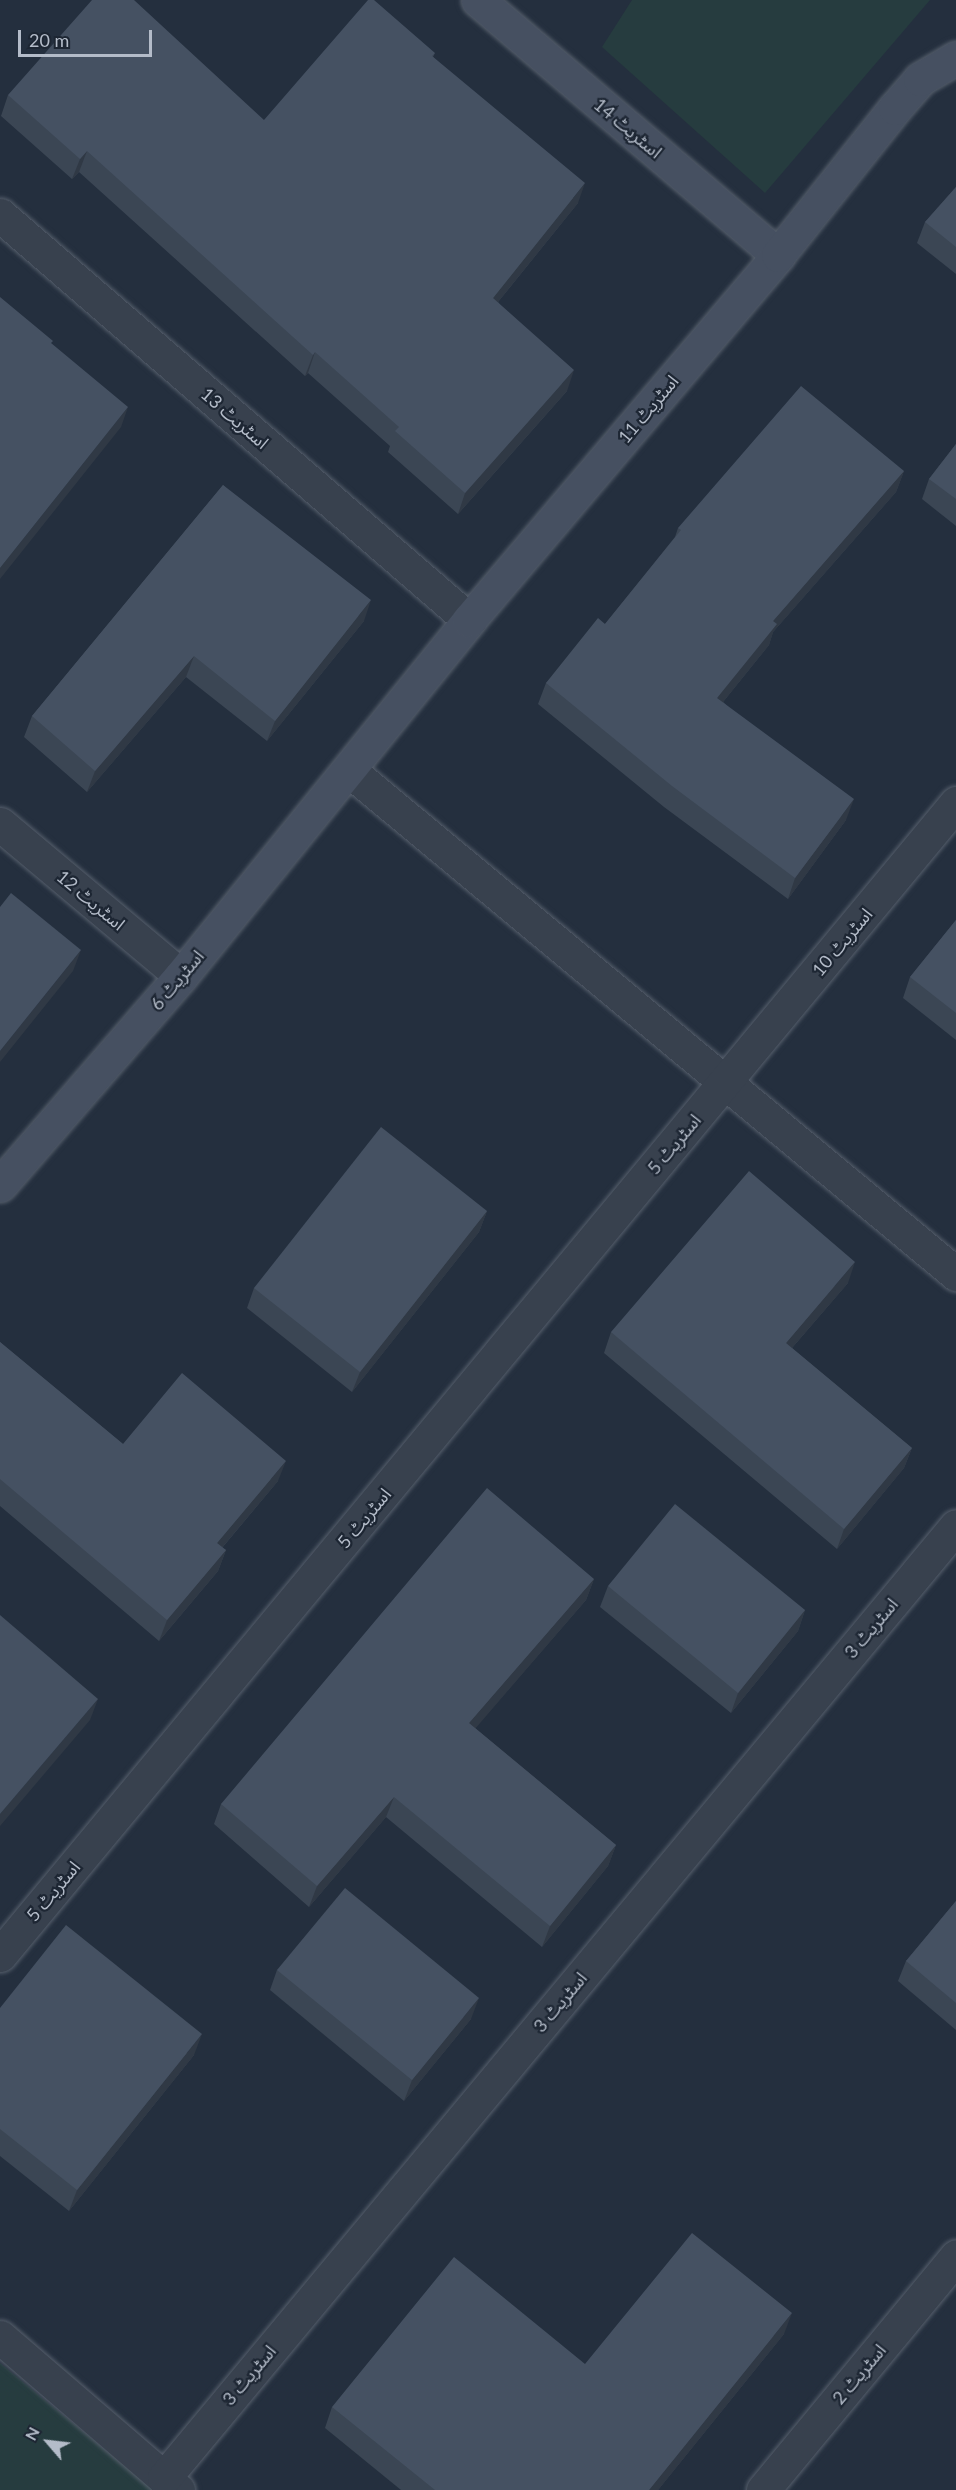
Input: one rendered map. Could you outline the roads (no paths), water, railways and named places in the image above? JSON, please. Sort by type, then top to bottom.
[{"type":"street","name":"اسٹریٹ 14","points":[[478,0],[778,255]]},
{"type":"street","name":"اسٹریٹ 11","points":[[350,771],[469,621],[778,255],[920,79],[956,58]]},
{"type":"street","name":"اسٹریٹ 13","points":[[0,215],[469,621]]},
{"type":"street","name":"اسٹریٹ 6","points":[[0,1185],[181,976],[350,771]]},
{"type":"street","points":[[350,771],[727,1080],[956,1274]]},
{"type":"street","name":"اسٹریٹ 10","points":[[727,1080],[956,803]]},
{"type":"street","name":"اسٹریٹ 12","points":[[0,824],[181,976]]},
{"type":"street","name":"اسٹریٹ 5","points":[[0,1955],[727,1080]]},
{"type":"street","name":"اسٹریٹ 3","points":[[171,2484],[956,1526]]},
{"type":"street","name":"اسٹریٹ 2","points":[[763,2490],[956,2257]]},
{"type":"street","points":[[0,2337],[171,2484]]}]
